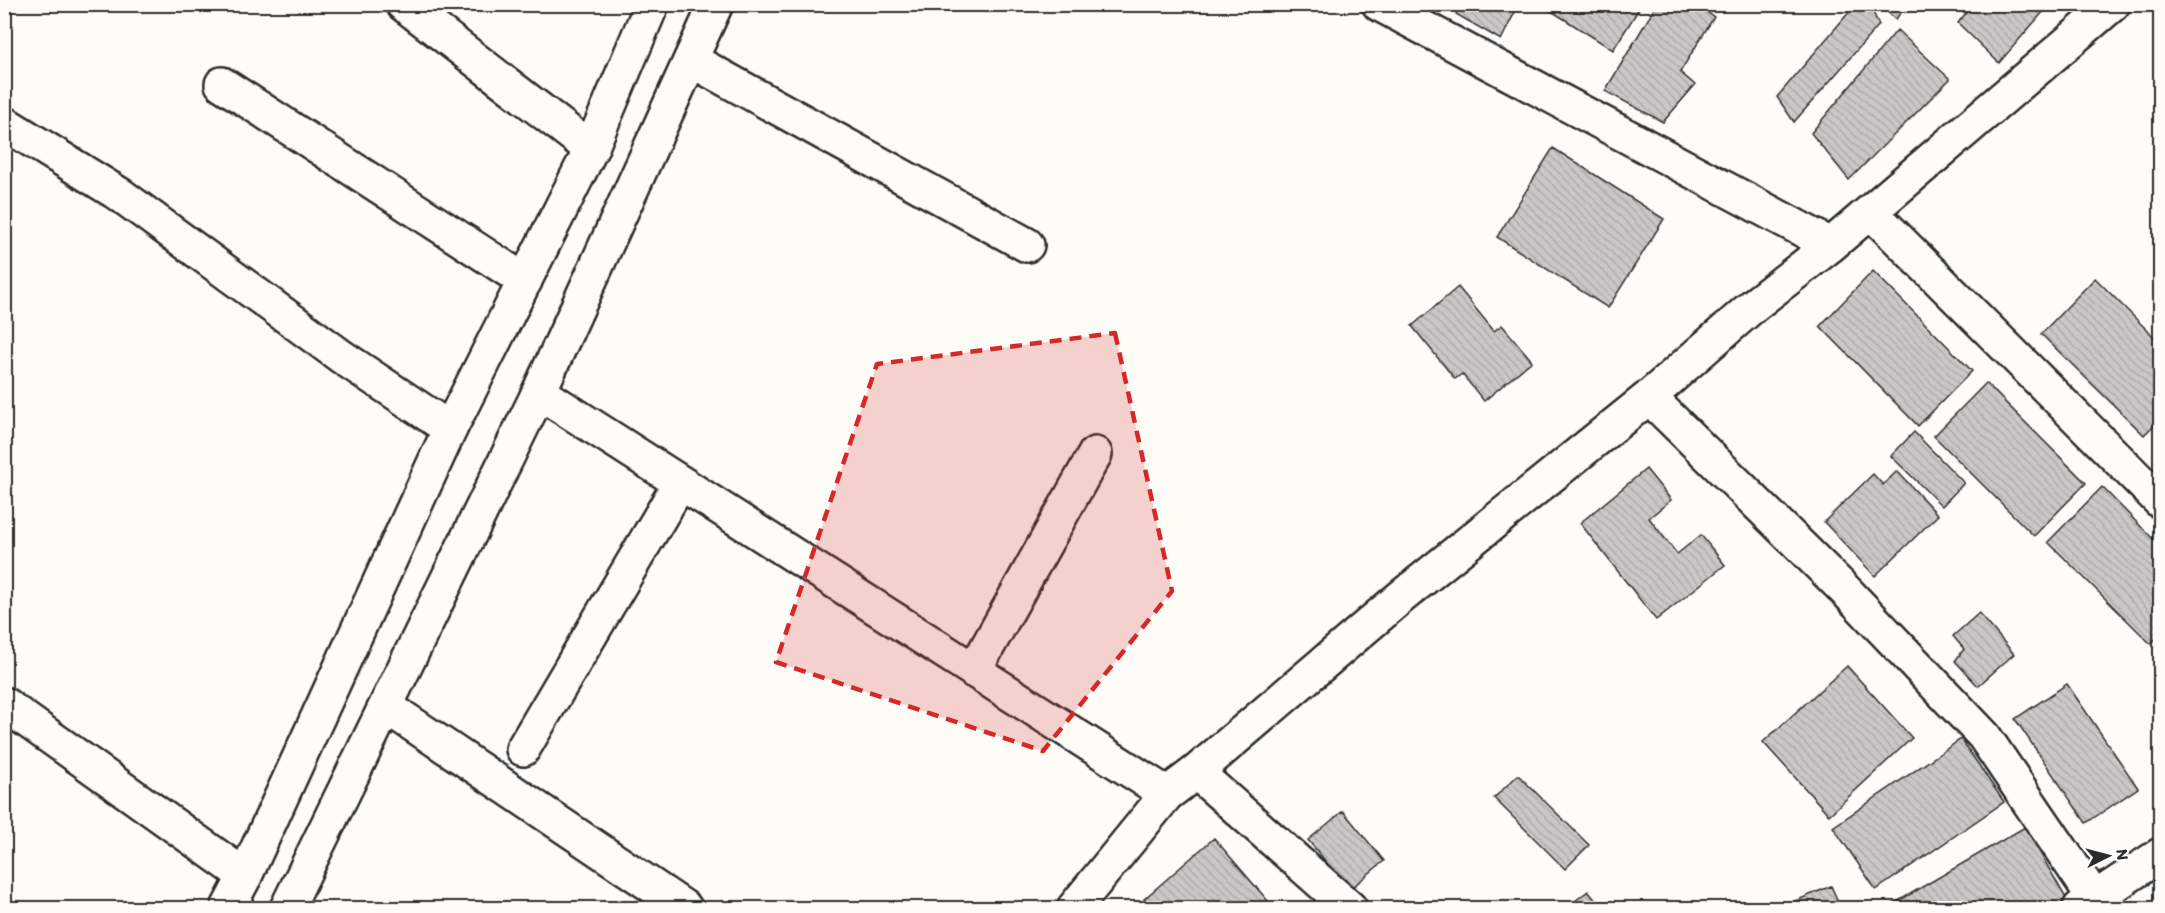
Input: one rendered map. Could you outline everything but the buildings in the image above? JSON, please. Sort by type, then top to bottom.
[{"type":"street","points":[[403,4],[591,149]]},
{"type":"street","points":[[228,909],[450,429],[591,149],[652,4]]},
{"type":"street","points":[[287,909],[539,392],[716,4]]},
{"type":"street","points":[[1378,4],[1831,245]]},
{"type":"street","points":[[1074,909],[1167,794],[1196,772],[1401,597],[1649,397],[1754,305],[1871,212],[2113,4]]},
{"type":"street","points":[[691,60],[1027,245]]},
{"type":"street","points":[[222,84],[525,281]]},
{"type":"street","points":[[4,123],[122,196],[342,357],[450,429]]},
{"type":"street","points":[[1871,212],[2160,501]]},
{"type":"street","points":[[539,392],[1167,794]]},
{"type":"street","points":[[1649,397],[1848,593],[1984,736],[2087,904],[2160,855]]},
{"type":"street","points":[[974,670],[1095,454]]},
{"type":"street","points":[[523,749],[680,483]]},
{"type":"street","points":[[4,704],[245,876]]},
{"type":"street","points":[[387,707],[685,909]]},
{"type":"street","points":[[1196,772],[1350,909]]},
{"type":"highlighted area","points":[[1115,333],[1172,591],[1043,751],[776,662],[877,364]]}]
